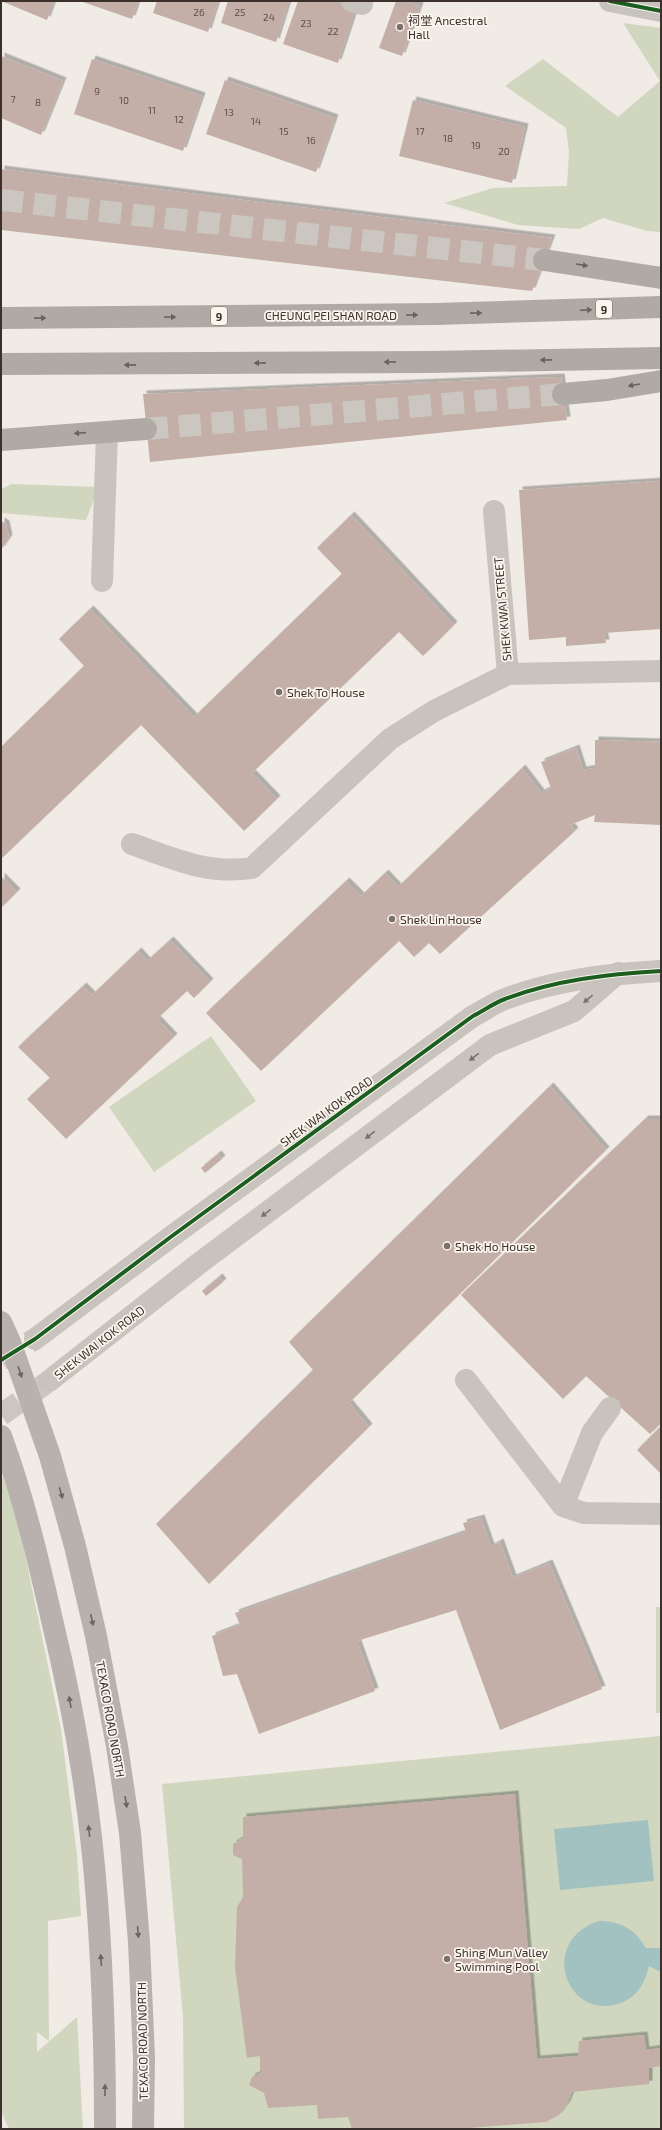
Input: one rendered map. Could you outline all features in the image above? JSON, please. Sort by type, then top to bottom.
[{"type":"highway","points":[[544,260],[661,278]]},
{"type":"highway","name":"CHEUNG PEI SHAN ROAD","points":[[1,318],[437,314],[661,307]]},
{"type":"highway","points":[[1,364],[429,362],[661,358]]},
{"type":"highway","points":[[563,394],[608,390],[661,381]]},
{"type":"highway","points":[[1,440],[146,429]]},
{"type":"main road","name":"TEXACO ROAD NORTH","points":[[1,1322],[10,1342],[50,1456],[75,1546],[96,1636],[117,1746],[130,1833],[139,1942],[144,2058],[143,2129]]},
{"type":"main road","points":[[1,1436],[12,1467],[40,1566],[68,1688],[84,1784],[96,1886],[104,1996],[105,2129]]},
{"type":"street","points":[[610,1],[661,11]]},
{"type":"street","points":[[102,581],[107,432]]},
{"type":"street","name":"SHEK KWAI STREET","points":[[494,511],[508,674],[661,671]]},
{"type":"street","points":[[132,844],[196,866],[232,871],[252,868],[390,739],[434,710],[508,674]]},
{"type":"street","name":"SHEK WAI KOK ROAD","points":[[35,1339],[172,1236],[473,1016],[504,999],[568,980],[618,973],[661,971]]},
{"type":"street","name":"SHEK WAI KOK ROAD","points":[[49,1381],[197,1265],[490,1045],[574,1011],[618,973]]},
{"type":"street","points":[[466,1380],[563,1506],[584,1512],[661,1514]]},
{"type":"street","points":[[563,1506],[592,1433],[610,1408]]},
{"type":"green space","points":[[623,23],[661,28],[661,232],[647,231],[603,218],[579,229],[518,225],[444,203],[493,188],[567,186],[569,152],[566,128],[505,86],[543,59],[618,117],[660,81]]},
{"type":"green space","points":[[12,484],[99,487],[86,520],[1,513],[1,489]]},
{"type":"green space","points":[[211,1036],[256,1101],[154,1172],[109,1107]]},
{"type":"green space","points":[[1,1473],[15,1506],[61,1729],[77,1855],[81,1916],[48,1921],[49,2041],[37,2032],[37,2052],[77,2017],[83,2129],[9,2129],[1,2111]]},
{"type":"green space","points":[[656,1607],[661,1607],[661,1713],[656,1713]]},
{"type":"green space","name":"Shing Mun Valley Swimming Pool","points":[[661,1736],[661,2129],[184,2129],[183,2017],[162,1784]]},
{"type":"water","points":[[648,1820],[654,1881],[560,1890],[554,1829]]},
{"type":"water","points":[[599,1921],[607,1921],[626,1927],[642,1941],[646,1948],[661,1948],[661,1972],[649,1966],[643,1983],[633,1996],[623,2002],[604,2006],[587,2002],[575,1992],[567,1978],[564,1961],[568,1945],[580,1931]]},
{"type":"building","points":[[1,1],[54,1],[47,20]]},
{"type":"building","points":[[80,1],[138,1],[132,19]]},
{"type":"building","points":[[157,1],[218,1],[208,32],[153,13]]},
{"type":"building","points":[[228,1],[289,1],[276,42],[221,23]]},
{"type":"building","points":[[298,1],[335,1],[356,8],[338,63],[283,44]]},
{"type":"building","name":"祠堂 Ancestral Hall","points":[[396,1],[406,1],[420,6],[402,56],[379,48]]},
{"type":"building","points":[[1,56],[63,81],[41,135],[1,118]]},
{"type":"building","points":[[92,59],[202,96],[183,151],[74,114]]},
{"type":"building","points":[[225,80],[335,118],[316,172],[206,134]]},
{"type":"building","points":[[413,100],[525,127],[512,183],[399,156]]},
{"type":"building","points":[[1,169],[552,238],[532,291],[1,230]]},
{"type":"building","points":[[561,377],[567,420],[150,462],[143,394]]},
{"type":"building","points":[[661,481],[661,629],[604,633],[606,643],[566,646],[566,637],[529,640],[519,490]]},
{"type":"building","name":"Shek To House","points":[[351,515],[454,625],[423,656],[399,632],[252,773],[277,799],[244,831],[141,725],[1,859],[1,747],[84,666],[59,639],[90,609],[194,717],[342,574],[317,548]]},
{"type":"building","points":[[1,521],[6,524],[9,538],[1,550]]},
{"type":"building","name":"Shek Lin House","points":[[595,740],[661,742],[661,825],[594,822],[595,815],[570,825],[575,831],[440,954],[429,943],[414,957],[399,941],[261,1071],[206,1013],[346,881],[361,896],[385,873],[398,887],[522,768],[541,793],[551,788],[541,762],[576,748],[583,770],[595,768]]},
{"type":"building","points":[[1,876],[17,892],[1,908]]},
{"type":"building","points":[[170,940],[210,982],[194,998],[187,991],[157,1019],[174,1037],[66,1139],[27,1099],[50,1078],[18,1047],[83,986],[92,995],[138,951],[147,961]]},
{"type":"building","name":"Shek Ho House","points":[[550,1086],[606,1150],[349,1403],[369,1427],[209,1584],[156,1524],[313,1370],[289,1342]]},
{"type":"building","points":[[645,1119],[661,1119],[661,1423],[650,1434],[586,1376],[563,1399],[461,1295]]},
{"type":"building","points":[[218,1154],[222,1159],[205,1173],[201,1168]]},
{"type":"building","points":[[219,1277],[223,1282],[206,1296],[202,1291]]},
{"type":"building","points":[[661,1426],[661,1474],[637,1450]]},
{"type":"building","points":[[481,1518],[491,1547],[500,1542],[513,1578],[549,1563],[602,1689],[500,1730],[456,1610],[357,1641],[375,1691],[259,1734],[237,1674],[223,1676],[212,1636],[240,1625],[235,1613],[466,1532],[463,1523]]},
{"type":"building","name":"Shing Mun Valley Swimming Pool","points":[[515,1794],[537,2059],[578,2056],[579,2041],[644,2035],[646,2050],[661,2048],[661,2066],[649,2068],[649,2084],[572,2092],[567,2104],[559,2115],[546,2122],[456,2129],[352,2129],[348,2117],[318,2119],[317,2105],[268,2108],[264,2093],[249,2085],[252,2077],[260,2073],[260,2056],[247,2058],[235,1967],[237,1907],[243,1897],[242,1859],[233,1855],[233,1844],[243,1838],[243,1817]]},
{"type":"tunnel","points":[[1,200],[544,260]]},
{"type":"tunnel","points":[[146,429],[563,394]]},
{"type":"tunnel","points":[[1,1360],[35,1339]]},
{"type":"tunnel","points":[[1,1415],[49,1381]]},
{"type":"cycle path","points":[[610,1],[661,11]]},
{"type":"cycle path","points":[[1,1360],[35,1339],[172,1236],[473,1016],[501,1001],[524,992],[543,987],[602,976],[661,971]]},
{"type":"place","name":"祠堂 Ancestral Hall","points":[[400,27]]},
{"type":"place","name":"Shek To House","points":[[279,692]]},
{"type":"place","name":"Shek Lin House","points":[[392,919]]},
{"type":"place","name":"Shek Ho House","points":[[447,1246]]},
{"type":"place","name":"Shing Mun Valley Swimming Pool","points":[[447,1959]]}]
